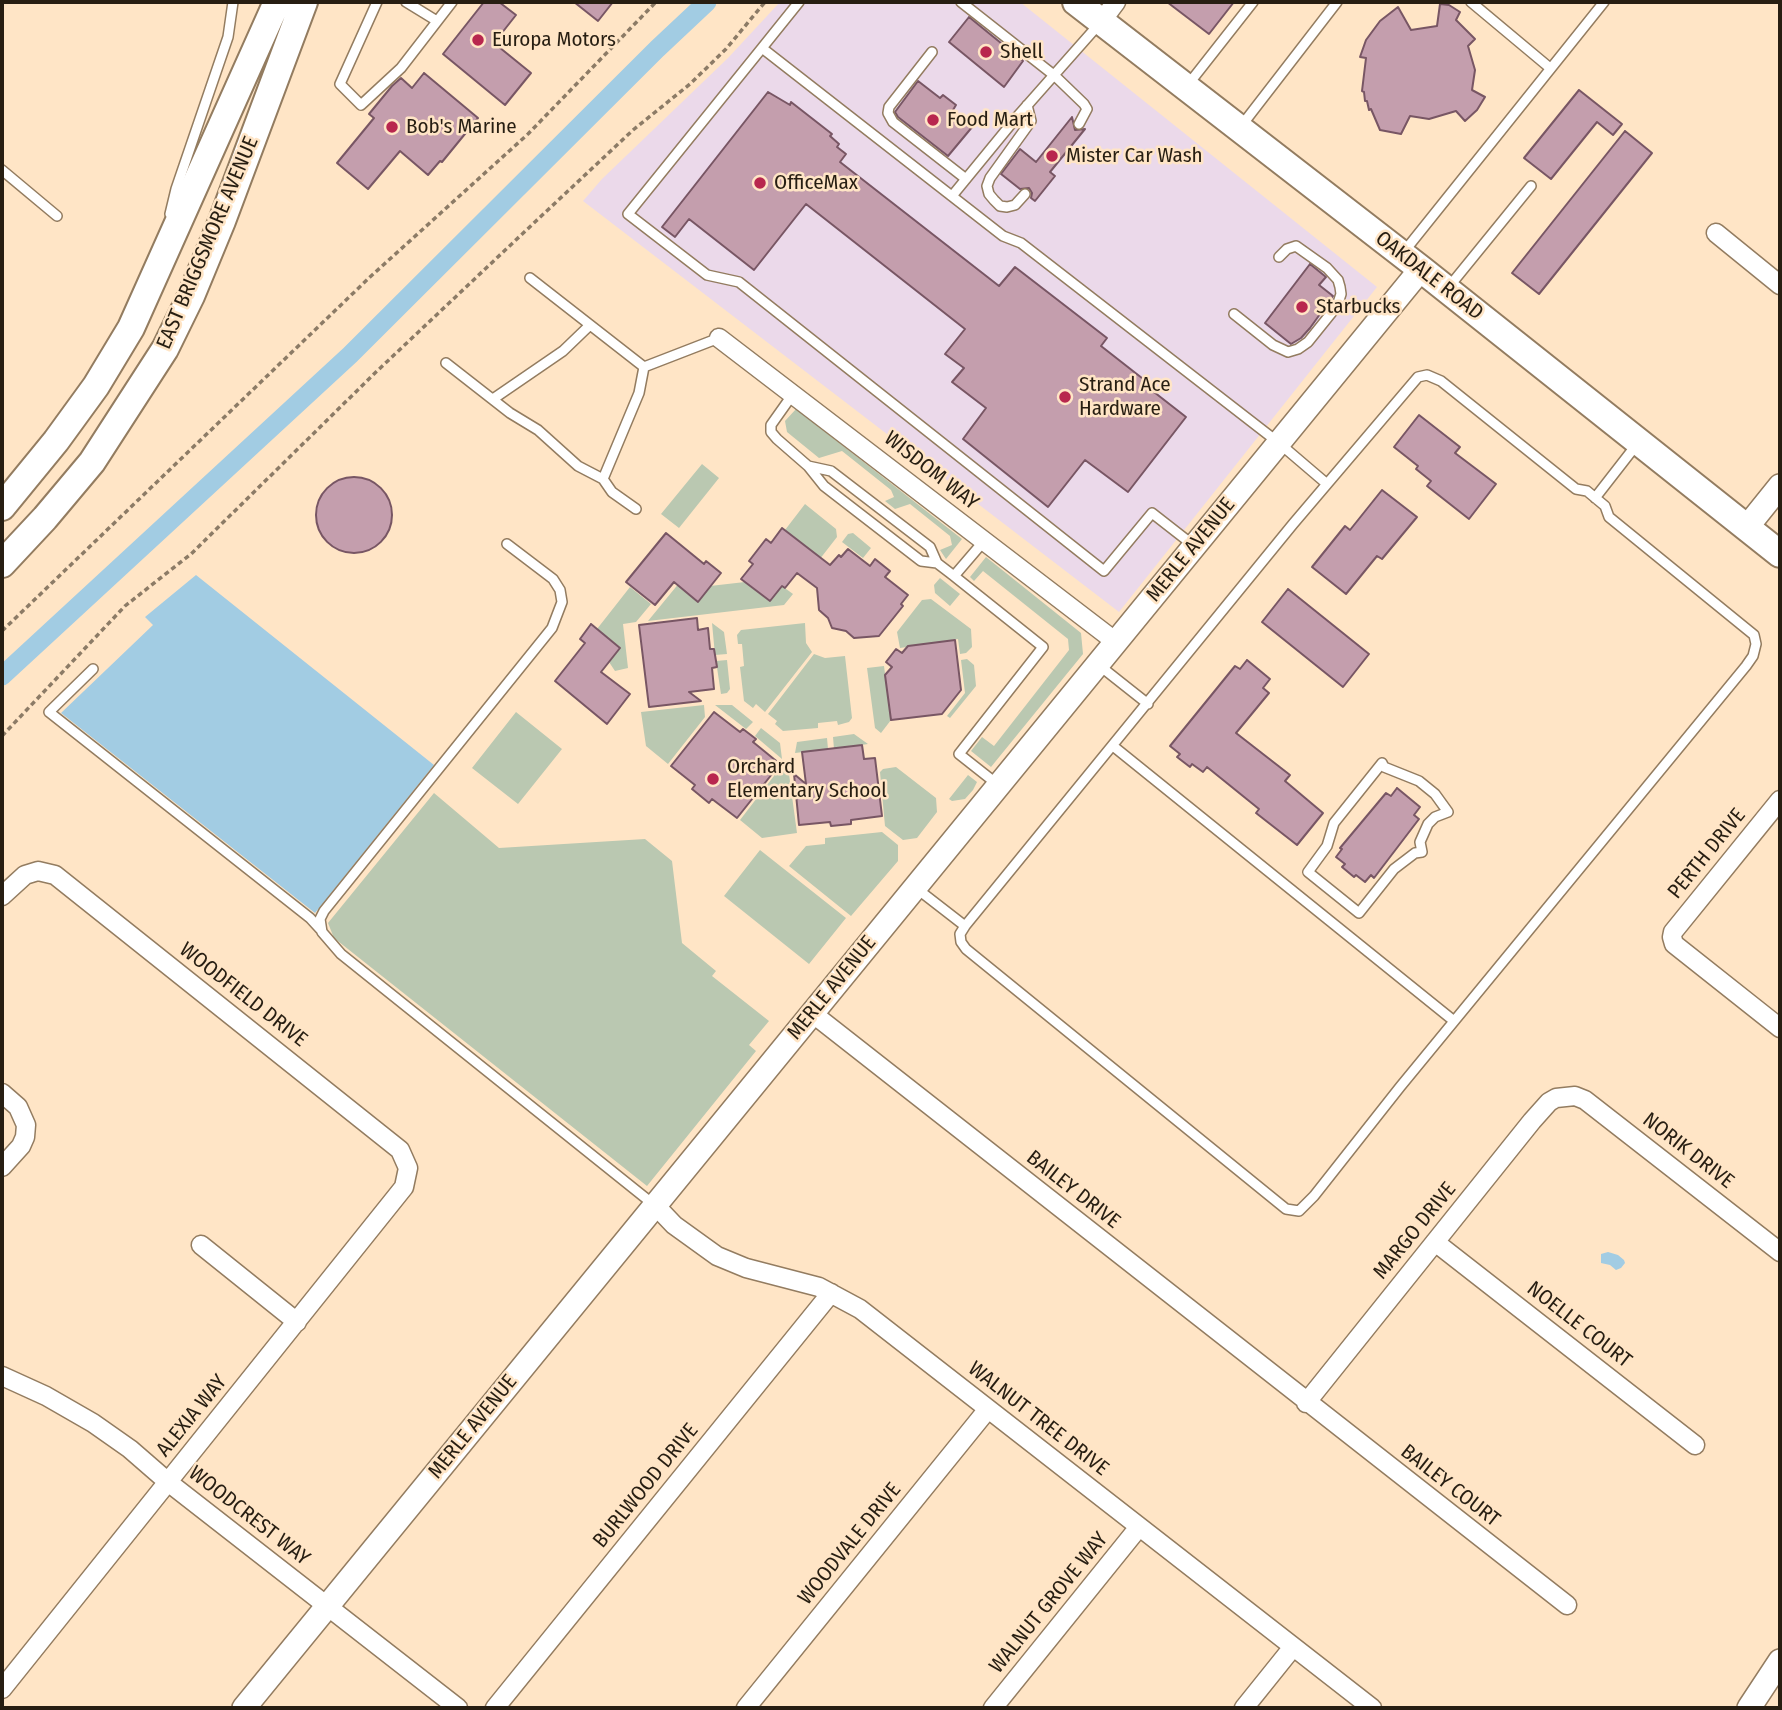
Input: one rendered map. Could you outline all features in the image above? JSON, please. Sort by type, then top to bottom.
[{"type":"main road","name":"EAST BRIGGSMORE AVENUE","points":[[2,507],[56,441],[96,386],[131,328],[277,2]]},
{"type":"main road","name":"EAST BRIGGSMORE AVENUE","points":[[2,564],[46,518],[92,462],[165,349],[191,296],[222,221],[304,2]]},
{"type":"main road","name":"OAKDALE ROAD","points":[[1076,2],[1109,12],[1186,87],[1412,262],[1780,554]]},
{"type":"street","points":[[1716,233],[1780,285]]},
{"type":"street","name":"MERLE AVENUE","points":[[244,1708],[1279,443],[1412,262]]},
{"type":"street","name":"WISDOM WAY","points":[[719,338],[1116,642]]},
{"type":"street","points":[[1747,527],[1780,486]]},
{"type":"street","name":"PERTH DRIVE","points":[[1780,800],[1673,932],[1672,937],[1674,944],[1780,1028]]},
{"type":"street","name":"WOODFIELD DRIVE","points":[[2,896],[25,875],[38,871],[55,875],[400,1150],[408,1168]]},
{"type":"street","name":"BAILEY DRIVE","points":[[812,1013],[1306,1403]]},
{"type":"street","points":[[2,1093],[19,1107],[26,1125],[26,1137],[21,1146],[2,1167]]},
{"type":"street","name":"MARGO DRIVE","points":[[1306,1403],[1549,1102],[1564,1096]]},
{"type":"street","name":"NORIK DRIVE","points":[[1564,1096],[1585,1100],[1780,1252]]},
{"type":"street","name":"ALEXIA WAY","points":[[2,1689],[404,1187],[408,1168]]},
{"type":"street","name":"WALNUT TREE DRIVE","points":[[654,1205],[674,1225],[717,1256],[746,1268],[831,1293],[860,1309],[1372,1708]]},
{"type":"street","name":"NOELLE COURT","points":[[1435,1242],[1695,1445]]},
{"type":"street","points":[[201,1245],[297,1322]]},
{"type":"street","name":"BURLWOOD DRIVE","points":[[495,1708],[831,1293]]},
{"type":"street","name":"WOODCREST WAY","points":[[2,1376],[46,1396],[93,1423],[458,1708]]},
{"type":"street","name":"BAILEY COURT","points":[[1306,1403],[1567,1605]]},
{"type":"street","name":"WOODVALE DRIVE","points":[[746,1708],[988,1409]]},
{"type":"street","name":"WALNUT GROVE WAY","points":[[993,1708],[1139,1527]]},
{"type":"street","points":[[1244,1708],[1293,1647]]},
{"type":"street","points":[[1749,1708],[1780,1661]]},
{"type":"lane","points":[[154,281],[176,189],[228,37],[233,2]]},
{"type":"lane","points":[[377,2],[340,84],[361,105],[401,68],[452,2]]},
{"type":"lane","points":[[406,2],[437,22]]},
{"type":"lane","points":[[799,2],[628,214],[706,275],[739,282],[1104,572],[1152,513],[1194,546]]},
{"type":"lane","points":[[961,2],[1079,98],[1087,109],[1079,124]]},
{"type":"lane","points":[[1186,87],[1253,2]]},
{"type":"lane","points":[[1239,129],[1337,2]]},
{"type":"lane","points":[[1471,2],[1550,68]]},
{"type":"lane","points":[[1412,262],[1550,68],[1604,2]]},
{"type":"lane","points":[[952,196],[1109,12]]},
{"type":"lane","points":[[762,48],[1003,236],[1021,243],[1279,443],[1327,485]]},
{"type":"lane","points":[[932,52],[889,107],[888,113],[893,122],[966,179]]},
{"type":"lane","points":[[1025,194],[1015,205],[1000,206],[989,194],[987,186],[1031,121],[1027,105]]},
{"type":"lane","points":[[2,170],[57,216]]},
{"type":"lane","points":[[1447,290],[1531,186]]},
{"type":"lane","points":[[1234,314],[1273,345],[1288,352],[1308,342],[1337,306],[1340,287],[1327,268],[1296,246],[1287,248],[1279,257]]},
{"type":"lane","points":[[530,278],[644,367]]},
{"type":"lane","points":[[493,399],[564,351],[590,326]]},
{"type":"lane","points":[[644,367],[719,338]]},
{"type":"lane","points":[[446,363],[538,430],[578,466],[603,479],[612,492],[636,509]]},
{"type":"lane","points":[[603,479],[639,393],[644,367]]},
{"type":"lane","points":[[1427,375],[1441,381],[1576,489],[1587,491],[1595,498],[1605,506],[1609,517],[1754,635],[1756,644],[1753,656],[1314,1196],[1299,1210],[1291,1211],[966,949],[960,934],[1418,377],[1427,375]]},
{"type":"lane","points":[[793,394],[775,418],[771,432],[808,466],[824,486],[921,561],[937,563]]},
{"type":"lane","points":[[1595,498],[1639,442]]},
{"type":"lane","points":[[808,466],[831,471],[930,547],[937,563],[1043,647],[959,754],[999,785]]},
{"type":"lane","points":[[954,576],[984,541]]},
{"type":"lane","points":[[322,932],[320,919],[324,911],[552,628],[562,602],[560,590],[553,579],[507,544]]},
{"type":"lane","points":[[1098,664],[1148,704]]},
{"type":"lane","points":[[93,669],[49,712],[310,918],[341,954],[654,1205]]},
{"type":"lane","points":[[1113,746],[1454,1021]]},
{"type":"lane","points":[[1382,763],[1419,781],[1435,794],[1448,812],[1435,817],[1428,824],[1420,842],[1422,852],[1415,853],[1394,869],[1359,913],[1308,872],[1309,869],[1327,846],[1334,823],[1382,763]]},
{"type":"lane","points":[[915,887],[965,926]]},
{"type":"path","points":[[2,631],[370,277],[528,134],[656,2]]},
{"type":"path","points":[[2,736],[125,606],[191,554],[376,372],[536,221],[633,130],[690,84],[726,49],[765,2]]},
{"type":"shaded area","points":[[780,2],[1020,2],[1377,287],[1119,612],[583,201],[602,179],[728,58]]},
{"type":"green space","points":[[796,409],[962,539],[946,559],[940,550],[952,545],[950,536],[910,504],[895,509],[885,501],[894,497],[891,490],[842,451],[819,458],[787,432],[785,421]]},
{"type":"green space","points":[[702,464],[719,478],[679,528],[661,514]]},
{"type":"green space","points":[[805,504],[836,529],[837,537],[809,573],[809,549],[785,530]]},
{"type":"green space","points":[[853,533],[871,548],[863,558],[842,542],[848,534]]},
{"type":"green space","points":[[695,556],[704,564],[710,586],[745,582],[769,601],[782,586],[793,594],[784,605],[648,621],[689,571],[685,567]]},
{"type":"green space","points":[[986,557],[1081,633],[1083,654],[991,767],[971,751],[982,737],[994,746],[1069,650],[1068,639],[983,571],[974,581],[970,577]]},
{"type":"green space","points":[[940,578],[960,594],[950,606],[935,593],[934,585]]},
{"type":"green space","points":[[630,587],[651,604],[636,622],[623,624],[628,668],[615,671],[609,662],[620,647],[597,629]]},
{"type":"green space","points":[[931,599],[971,629],[972,647],[966,653],[960,654],[958,639],[900,648],[897,632],[922,600]]},
{"type":"green space","points":[[712,623],[724,632],[727,654],[715,655]]},
{"type":"green space","points":[[805,623],[806,643],[812,652],[765,712],[756,704],[753,708],[744,701],[740,667],[744,666],[742,644],[738,644],[737,635],[741,630]]},
{"type":"green space","points":[[814,654],[825,658],[845,656],[852,718],[849,722],[838,725],[837,721],[818,723],[818,728],[783,731],[775,724],[777,721],[768,714]]},
{"type":"green space","points":[[967,659],[974,665],[976,686],[950,718],[947,716],[965,693],[961,660]]},
{"type":"green space","points":[[727,660],[730,689],[721,694],[716,661]]},
{"type":"green space","points":[[884,666],[891,720],[881,733],[875,728],[867,668]]},
{"type":"green space","points":[[704,705],[705,717],[668,764],[646,746],[641,712]]},
{"type":"green space","points":[[715,705],[732,705],[753,722],[746,729]]},
{"type":"green space","points":[[516,712],[562,749],[518,804],[472,768]]},
{"type":"green space","points":[[761,728],[780,743],[782,759],[755,736]]},
{"type":"green space","points":[[854,734],[868,744],[834,749],[833,737]]},
{"type":"green space","points":[[827,738],[828,749],[795,753],[797,742]]},
{"type":"green space","points":[[896,767],[936,798],[937,812],[917,838],[903,840],[885,826],[880,772]]},
{"type":"green space","points":[[783,770],[789,774],[797,833],[762,838],[740,820],[777,772]]},
{"type":"green space","points":[[968,775],[977,782],[973,790],[965,799],[949,799]]},
{"type":"green space","points":[[434,793],[499,848],[645,839],[672,861],[682,943],[716,971],[712,976],[769,1021],[749,1045],[756,1051],[647,1186],[334,938],[328,923]]},
{"type":"green space","points":[[882,832],[898,845],[898,861],[851,916],[789,866],[806,846],[825,844],[825,838]]},
{"type":"green space","points":[[760,850],[846,918],[809,964],[724,896]]},
{"type":"water","points":[[196,575],[434,765],[315,913],[61,713],[153,625],[145,617]]},
{"type":"water","points":[[1608,1252],[1624,1260],[1621,1268],[1616,1270],[1601,1263],[1601,1254]]},
{"type":"building","points":[[484,2],[499,2],[516,15],[494,43],[531,73],[505,105],[443,54]]},
{"type":"building","points":[[574,2],[613,2],[598,21]]},
{"type":"building","points":[[1167,2],[1234,2],[1209,34]]},
{"type":"building","points":[[1440,4],[1449,5],[1460,12],[1456,20],[1475,39],[1468,46],[1475,70],[1472,90],[1485,97],[1477,110],[1465,121],[1456,111],[1429,119],[1410,116],[1401,134],[1380,130],[1362,91],[1366,58],[1360,57],[1366,40],[1380,21],[1398,7],[1411,30],[1437,26]]},
{"type":"building","name":"Shell","points":[[969,17],[1023,61],[1004,87],[949,42]]},
{"type":"building","points":[[424,73],[478,118],[428,175],[400,151],[368,189],[337,163],[374,118],[369,114],[392,86],[401,78],[412,88]]},
{"type":"building","name":"Food Mart","points":[[918,81],[940,98],[943,95],[956,105],[953,110],[973,126],[948,156],[895,112]]},
{"type":"building","points":[[1579,90],[1622,124],[1613,135],[1597,122],[1551,179],[1524,158]]},
{"type":"building","points":[[768,92],[790,105],[791,102],[832,134],[830,136],[839,144],[837,147],[846,154],[840,162],[999,286],[1015,267],[1107,338],[1101,346],[1186,417],[1128,492],[1085,460],[1048,507],[963,439],[986,408],[952,382],[964,368],[945,354],[965,329],[806,204],[754,270],[689,219],[675,237],[662,227]]},
{"type":"building","name":"Mister Car Wash","points":[[1072,117],[1075,130],[1085,129],[1050,172],[1055,176],[1035,201],[1031,198],[1029,188],[1020,189],[1001,174],[1020,149],[1036,162]]},
{"type":"building","points":[[1625,131],[1652,153],[1539,294],[1512,273]]},
{"type":"building","name":"Starbucks","points":[[1310,264],[1326,277],[1319,285],[1333,296],[1310,328],[1291,344],[1265,323]]},
{"type":"building","points":[[1419,415],[1460,447],[1455,453],[1496,484],[1469,519],[1427,486],[1431,481],[1416,469],[1418,466],[1394,447]]},
{"type":"building","points":[[354,477],[369,480],[381,488],[389,500],[392,515],[389,530],[381,542],[369,550],[354,553],[339,550],[327,542],[319,530],[316,515],[319,500],[327,488],[339,480]]},
{"type":"building","points":[[1382,490],[1417,517],[1382,559],[1377,556],[1346,594],[1312,567],[1345,526],[1350,530]]},
{"type":"building","points":[[782,528],[830,565],[848,549],[870,566],[875,559],[890,571],[885,577],[908,595],[901,604],[903,606],[879,636],[854,638],[846,631],[832,628],[828,618],[819,610],[817,588],[797,573],[770,601],[741,579],[753,564],[749,561],[766,539],[771,543]]},
{"type":"building","points":[[666,533],[704,564],[706,561],[721,573],[698,602],[674,582],[655,605],[626,582]]},
{"type":"building","points":[[1288,589],[1369,654],[1343,687],[1262,622]]},
{"type":"building","points":[[697,618],[698,630],[708,628],[710,649],[714,649],[717,667],[712,668],[714,689],[689,692],[701,701],[649,707],[639,625]]},
{"type":"building","points":[[591,624],[620,648],[601,672],[630,694],[607,724],[555,681],[585,643],[580,639]]},
{"type":"building","points":[[955,640],[961,690],[942,714],[891,720],[885,675],[892,667],[886,662],[896,649],[902,653],[908,646]]},
{"type":"building","points":[[1247,660],[1270,679],[1263,688],[1269,693],[1236,733],[1290,775],[1285,781],[1323,813],[1297,845],[1256,813],[1259,809],[1207,767],[1203,772],[1192,764],[1190,767],[1177,757],[1180,754],[1170,746],[1235,666],[1240,669]]},
{"type":"building","points":[[714,712],[740,732],[743,729],[756,739],[753,742],[780,764],[737,818],[712,799],[709,803],[692,789],[695,785],[671,766]]},
{"type":"building","points":[[862,745],[864,759],[875,758],[882,816],[851,820],[851,824],[831,826],[830,822],[799,825],[794,774],[806,784],[802,752]]},
{"type":"building","points":[[1397,788],[1420,807],[1414,815],[1419,819],[1374,878],[1371,875],[1365,882],[1342,867],[1345,864],[1336,857],[1342,849],[1340,848],[1386,793],[1391,796]]},
{"type":"waterway","points":[[2,676],[350,355],[707,2]]},
{"type":"place","name":"Europa Motors","points":[[478,40]]},
{"type":"place","name":"Shell","points":[[986,52]]},
{"type":"place","name":"Food Mart","points":[[933,120]]},
{"type":"place","name":"Bob's Marine","points":[[392,127]]},
{"type":"place","name":"Mister Car Wash","points":[[1052,156]]},
{"type":"place","name":"OfficeMax","points":[[760,183]]},
{"type":"place","name":"Starbucks","points":[[1302,307]]},
{"type":"place","name":"Strand Ace Hardware","points":[[1065,397]]},
{"type":"place","name":"Orchard Elementary School","points":[[713,779]]}]
